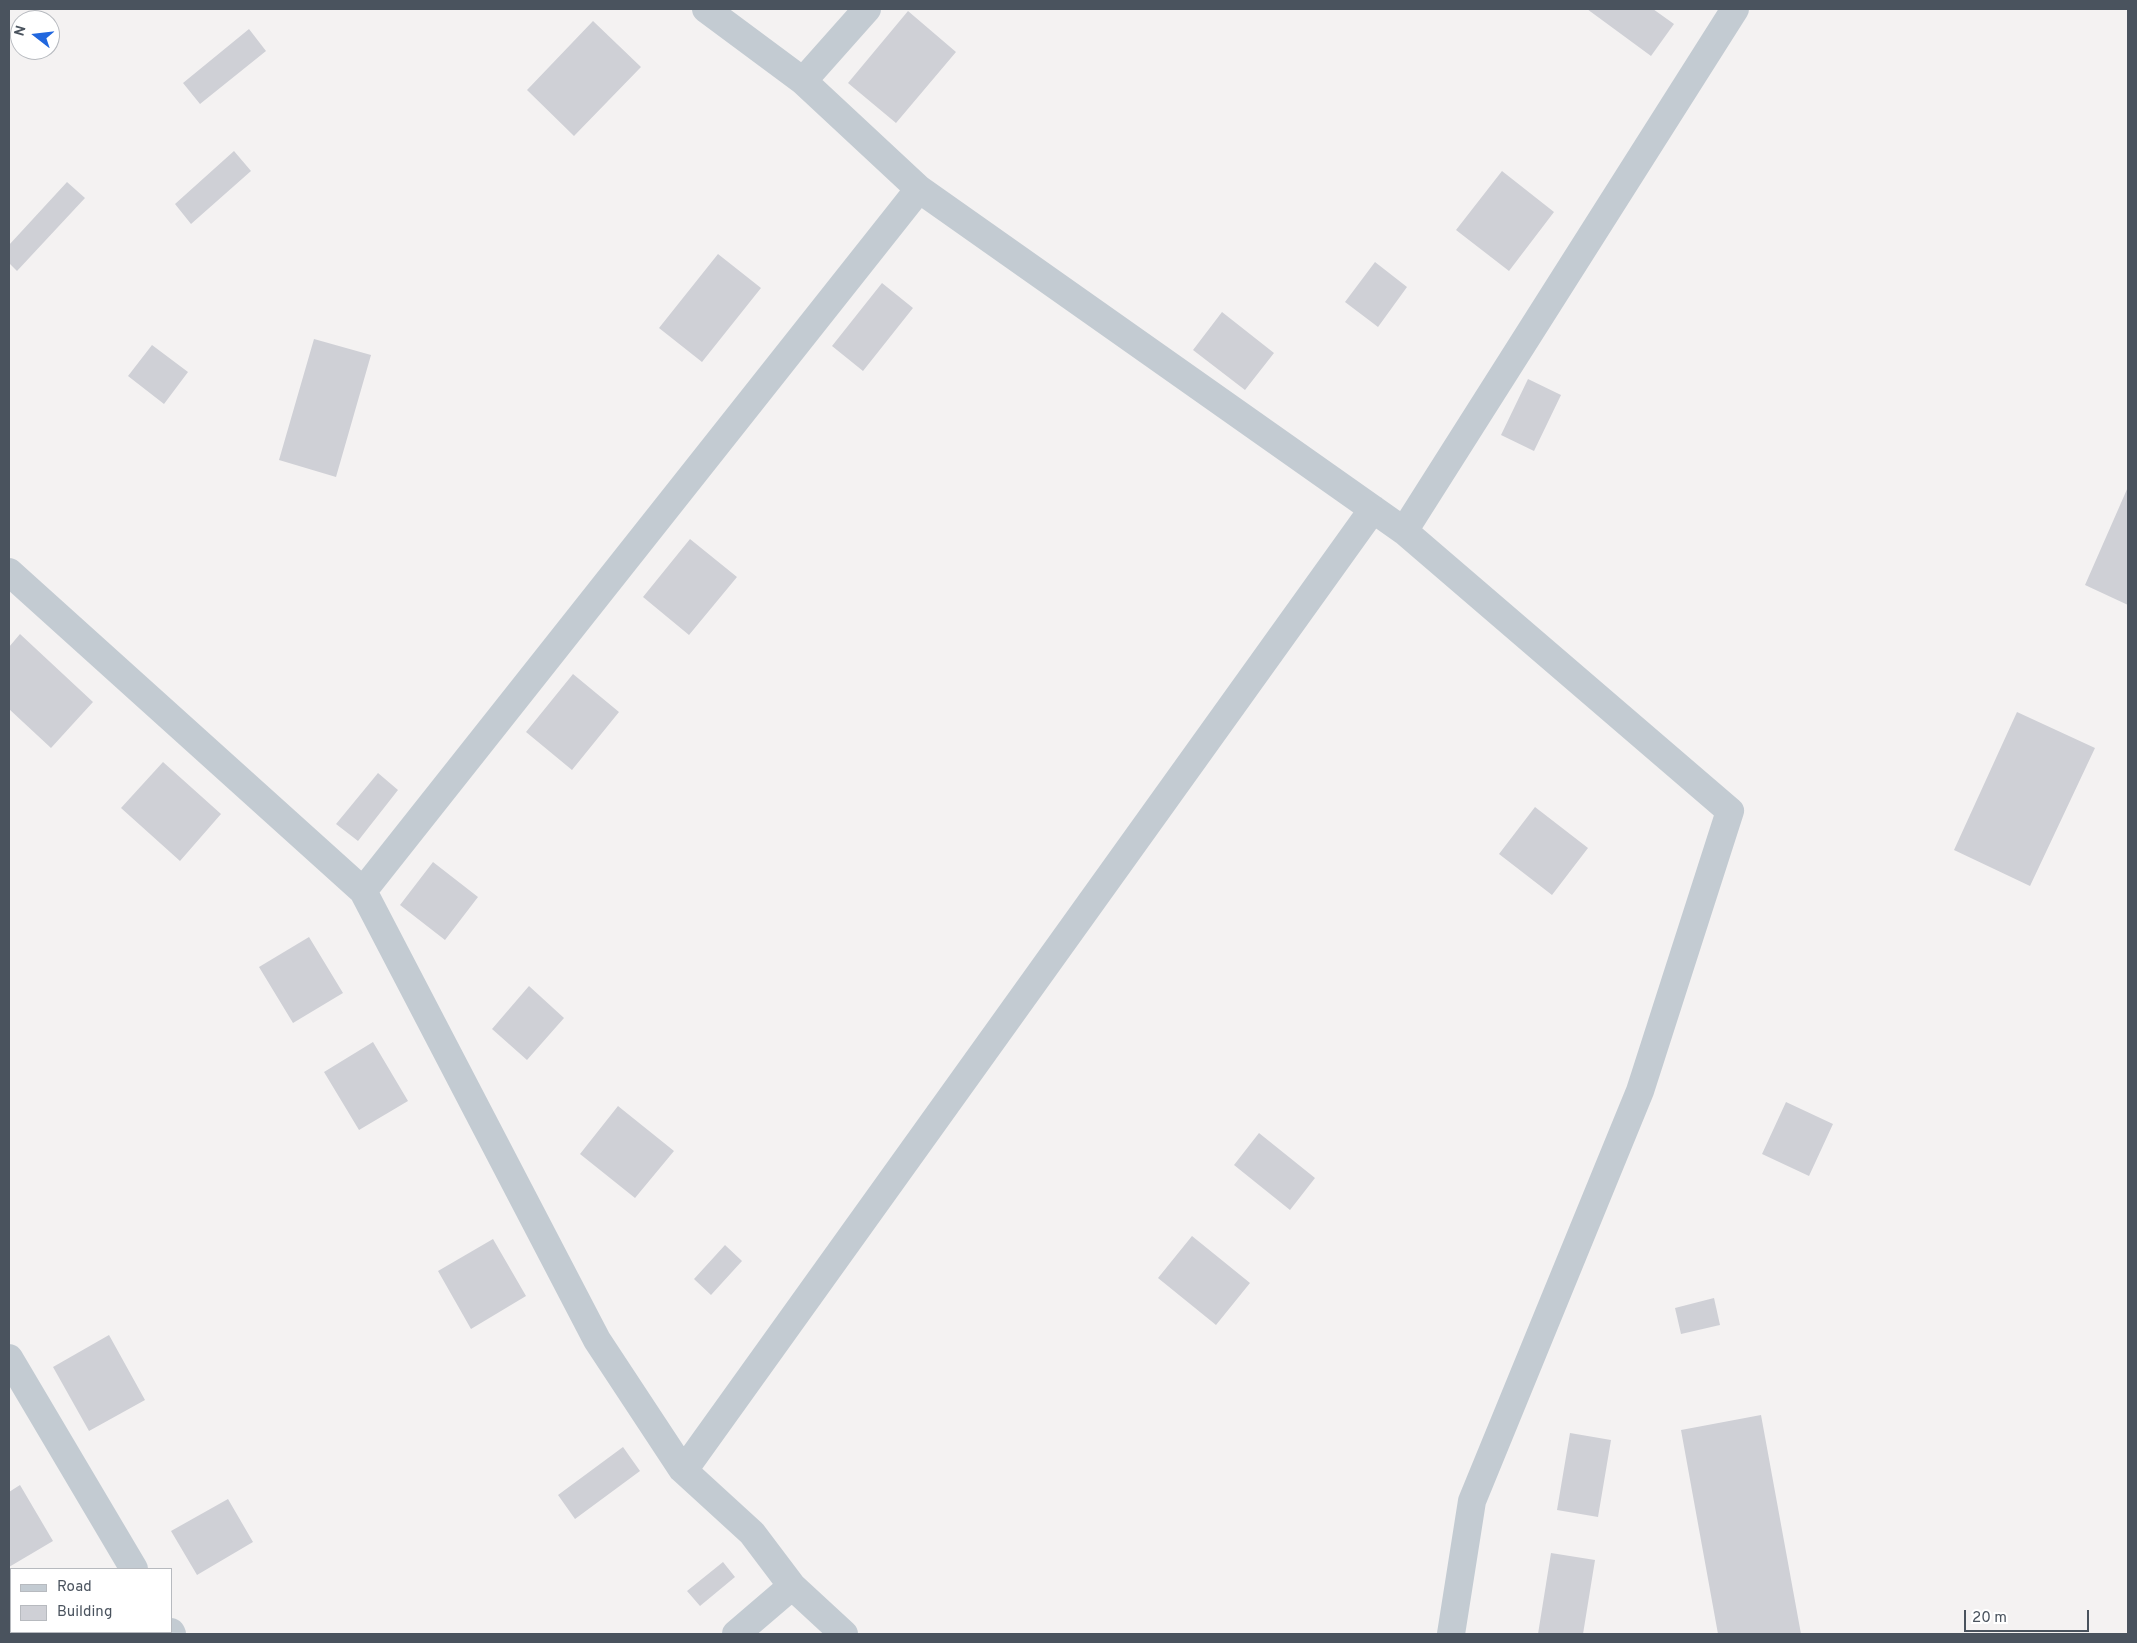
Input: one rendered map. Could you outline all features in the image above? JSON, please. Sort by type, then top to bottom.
[{"type":"street","points":[[706,9],[803,81],[919,189],[1404,531],[1730,811],[1640,1091],[1472,1501],[1451,1634]]},
{"type":"street","points":[[803,81],[867,9]]},
{"type":"street","points":[[1404,531],[1736,9]]},
{"type":"street","points":[[363,891],[919,189]]},
{"type":"street","points":[[684,1470],[1373,509]]},
{"type":"street","points":[[9,572],[363,891],[597,1340],[684,1470],[752,1533],[792,1586],[844,1634]]},
{"type":"street","points":[[9,1358],[133,1568]]},
{"type":"street","points":[[736,1634],[792,1586]]},
{"type":"building","points":[[1587,9],[1653,9],[1674,24],[1651,56]]},
{"type":"building","points":[[908,11],[956,52],[896,123],[848,83]]},
{"type":"building","points":[[593,21],[641,67],[574,136],[527,90]]},
{"type":"building","points":[[249,29],[266,51],[200,104],[183,83]]},
{"type":"building","points":[[234,151],[251,171],[191,224],[175,204]]},
{"type":"building","points":[[1502,171],[1554,212],[1509,271],[1456,230]]},
{"type":"building","points":[[67,182],[85,198],[17,271],[9,263],[9,245]]},
{"type":"building","points":[[718,254],[761,288],[702,362],[659,328]]},
{"type":"building","points":[[1375,262],[1407,287],[1378,327],[1345,302]]},
{"type":"building","points":[[882,283],[913,308],[863,371],[832,346]]},
{"type":"building","points":[[1222,312],[1274,353],[1245,390],[1193,350]]},
{"type":"building","points":[[314,339],[371,355],[336,477],[279,460]]},
{"type":"building","points":[[152,345],[188,372],[164,404],[128,376]]},
{"type":"building","points":[[1528,379],[1561,395],[1534,451],[1501,435]]},
{"type":"building","points":[[2128,487],[2128,605],[2085,585]]},
{"type":"building","points":[[690,539],[737,577],[689,635],[643,597]]},
{"type":"building","points":[[20,634],[93,702],[51,748],[9,709],[9,647]]},
{"type":"building","points":[[573,674],[619,712],[572,770],[526,732]]},
{"type":"building","points":[[2017,712],[2095,748],[2030,886],[1954,850]]},
{"type":"building","points":[[163,762],[221,814],[180,861],[121,808]]},
{"type":"building","points":[[378,773],[398,790],[358,841],[336,824]]},
{"type":"building","points":[[1535,807],[1588,848],[1552,895],[1499,854]]},
{"type":"building","points":[[433,862],[478,897],[445,940],[400,905]]},
{"type":"building","points":[[309,937],[343,993],[293,1023],[259,967]]},
{"type":"building","points":[[529,986],[564,1018],[527,1060],[492,1029]]},
{"type":"building","points":[[373,1042],[408,1101],[359,1130],[324,1072]]},
{"type":"building","points":[[1786,1102],[1833,1124],[1809,1176],[1762,1154]]},
{"type":"building","points":[[618,1106],[674,1151],[635,1198],[580,1154]]},
{"type":"building","points":[[1259,1133],[1315,1178],[1290,1210],[1234,1165]]},
{"type":"building","points":[[1192,1236],[1250,1283],[1216,1325],[1158,1278]]},
{"type":"building","points":[[493,1239],[526,1296],[471,1329],[438,1271]]},
{"type":"building","points":[[725,1245],[742,1261],[711,1295],[694,1279]]},
{"type":"building","points":[[1714,1298],[1720,1325],[1681,1334],[1675,1308]]},
{"type":"building","points":[[109,1335],[145,1400],[89,1431],[53,1367]]},
{"type":"building","points":[[1761,1415],[1801,1634],[1718,1634],[1681,1430]]},
{"type":"building","points":[[1570,1433],[1611,1440],[1598,1517],[1557,1510]]},
{"type":"building","points":[[623,1447],[640,1471],[575,1519],[558,1495]]},
{"type":"building","points":[[20,1485],[53,1541],[9,1567],[9,1492]]},
{"type":"building","points":[[228,1499],[253,1542],[197,1575],[171,1531]]},
{"type":"building","points":[[1551,1553],[1595,1560],[1583,1634],[1538,1634]]},
{"type":"building","points":[[723,1562],[735,1577],[700,1606],[687,1591]]},
{"type":"building","points":[[41,1633],[106,1634],[42,1634]]}]
